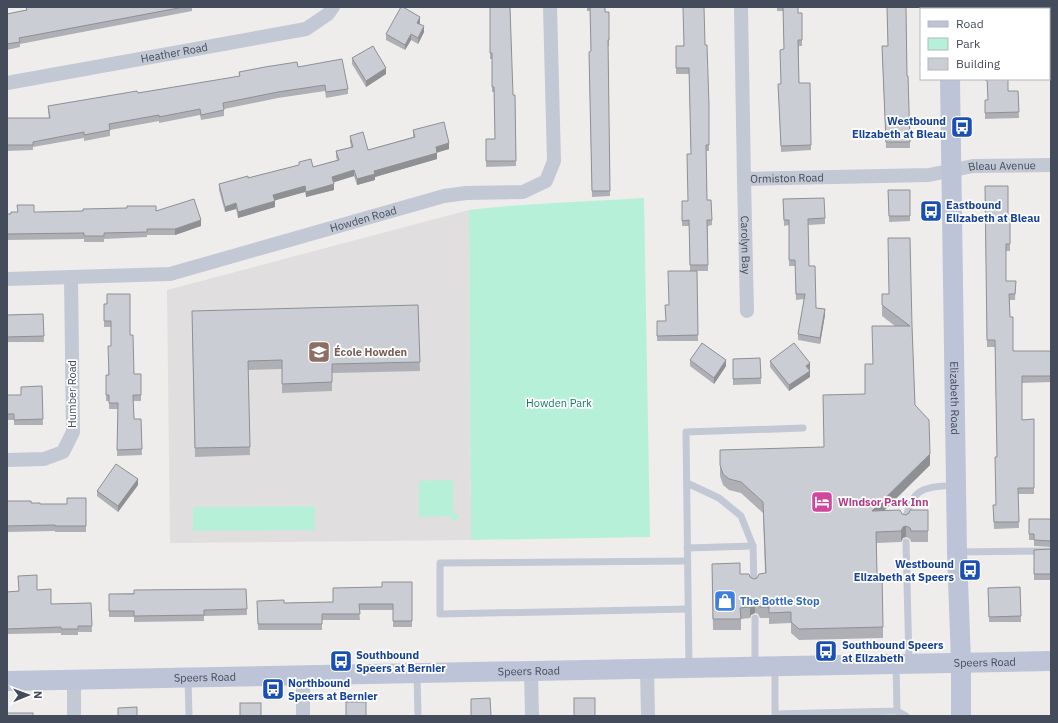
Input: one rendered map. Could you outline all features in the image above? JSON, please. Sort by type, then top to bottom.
[{"type":"street","name":"Heather Road","points":[[7,82],[306,29],[328,14],[333,7]]},
{"type":"street","name":"Howden Road","points":[[7,279],[170,274],[444,196],[466,193],[523,192],[546,181],[554,160],[550,7]]},
{"type":"street","name":"Ormiston Road","points":[[741,7],[744,179],[928,175],[952,169]]},
{"type":"street","name":"Elizabeth Road","points":[[950,80],[961,716]]},
{"type":"street","name":"Bleau Avenue","points":[[952,169],[974,166],[1051,165]]},
{"type":"street","name":"Carolyn Bay","points":[[744,179],[747,311]]},
{"type":"street","name":"Humber Road","points":[[7,460],[44,459],[63,452],[73,432],[71,277]]},
{"type":"street","name":"Speers Road","points":[[7,681],[74,681],[303,675],[1051,661]]},
{"type":"street","points":[[647,669],[648,716]]},
{"type":"street","points":[[531,671],[532,716]]},
{"type":"street","points":[[303,675],[303,716]]},
{"type":"street","points":[[74,681],[74,716]]},
{"type":"lane","points":[[689,668],[686,432],[803,428]]},
{"type":"lane","points":[[687,483],[720,498],[741,516],[753,546],[754,585]]},
{"type":"lane","points":[[905,521],[909,506],[916,495],[925,488],[956,485]]},
{"type":"lane","points":[[897,711],[903,664],[906,542]]},
{"type":"lane","points":[[687,548],[753,546]]},
{"type":"lane","points":[[957,552],[1051,551]]},
{"type":"lane","points":[[687,561],[440,563],[440,614],[688,609]]},
{"type":"lane","points":[[755,618],[775,715],[897,711],[906,716]]},
{"type":"lane","points":[[417,673],[418,716]]},
{"type":"lane","points":[[188,678],[189,716]]},
{"type":"shaded area","name":"École Howden","points":[[469,210],[471,540],[170,543],[167,290]]},
{"type":"green space","name":"Howden Park","points":[[644,198],[650,537],[471,540],[469,210],[535,204]]},
{"type":"green space","points":[[453,480],[453,511],[459,517],[454,522],[450,516],[419,517],[419,481]]},
{"type":"green space","points":[[315,506],[315,530],[193,531],[193,507]]},
{"type":"building","points":[[26,7],[184,7],[19,38],[20,42],[7,44],[7,14],[27,10]]},
{"type":"building","points":[[401,7],[420,17],[417,23],[424,26],[418,38],[411,34],[405,45],[386,34]]},
{"type":"building","points":[[490,7],[510,7],[513,95],[515,95],[516,161],[486,161],[486,139],[495,139],[494,87],[492,87],[492,53],[490,53]]},
{"type":"building","points":[[590,7],[605,7],[605,12],[609,12],[610,191],[592,191],[589,52],[591,51]]},
{"type":"building","points":[[683,7],[704,7],[709,105],[709,145],[706,145],[707,200],[711,200],[712,220],[707,220],[708,265],[690,265],[689,220],[682,221],[682,201],[688,201],[687,154],[691,154],[689,68],[676,68],[676,46],[684,46]]},
{"type":"building","points":[[783,7],[798,7],[798,13],[802,13],[802,40],[798,40],[799,83],[810,83],[811,145],[781,146],[778,84],[781,84],[780,50],[784,49]]},
{"type":"building","points":[[887,7],[906,7],[910,142],[886,142],[882,46],[888,46]]},
{"type":"building","points":[[988,7],[1015,7],[1015,8]]},
{"type":"building","points":[[373,46],[386,68],[366,81],[352,58]]},
{"type":"building","points":[[342,59],[348,89],[326,92],[325,85],[278,92],[223,103],[224,110],[201,115],[200,109],[159,117],[159,115],[109,124],[110,130],[84,135],[84,132],[33,142],[33,145],[7,145],[7,118],[50,118],[48,106],[240,76],[239,72],[265,67],[297,62],[298,67]]},
{"type":"building","points":[[987,80],[1008,80],[1008,91],[1018,91],[1019,112],[985,113],[985,100],[988,100]]},
{"type":"building","points":[[444,122],[449,143],[436,147],[437,153],[374,171],[375,174],[357,179],[354,170],[332,177],[334,184],[306,192],[305,186],[273,195],[275,201],[238,212],[236,203],[225,207],[219,184],[299,165],[299,162],[311,159],[313,167],[339,160],[336,151],[353,147],[350,136],[363,132],[368,150],[415,137],[413,130]]},
{"type":"building","points":[[985,186],[1008,186],[1010,244],[1006,244],[1006,281],[1016,281],[1015,294],[1009,294],[1010,317],[1013,317],[1013,351],[1051,351],[1051,376],[1022,376],[1022,420],[1034,419],[1034,488],[1018,488],[1019,522],[994,522],[993,505],[996,505],[995,457],[997,457],[995,340],[987,340]]},
{"type":"building","points":[[888,190],[910,190],[910,216],[889,216]]},
{"type":"building","points":[[824,198],[825,218],[808,219],[809,266],[815,266],[816,308],[825,309],[820,338],[798,334],[805,294],[796,294],[795,260],[789,260],[789,220],[784,220],[783,199]]},
{"type":"building","points":[[194,199],[201,220],[175,229],[147,229],[147,232],[104,233],[104,236],[84,236],[84,233],[7,234],[7,214],[11,214],[11,212],[18,212],[17,205],[34,205],[34,212],[83,211],[83,209],[127,208],[127,206],[156,206],[156,211]]},
{"type":"building","name":"Windsor Park Inn","points":[[888,238],[910,238],[915,405],[929,420],[930,454],[872,511],[900,510],[902,514],[906,515],[910,510],[928,510],[928,531],[911,531],[910,528],[906,526],[903,527],[901,531],[876,532],[877,574],[882,574],[883,627],[799,629],[791,622],[791,612],[769,613],[769,607],[760,607],[758,603],[755,602],[751,604],[750,607],[740,608],[741,619],[713,619],[712,564],[740,563],[740,574],[749,574],[750,577],[754,579],[757,578],[759,574],[766,573],[763,502],[741,482],[729,479],[723,474],[720,465],[720,450],[824,447],[823,395],[865,394],[865,364],[873,364],[872,326],[910,326],[882,305],[882,294],[889,294]]},
{"type":"building","points":[[668,271],[697,271],[698,335],[657,336],[657,321],[666,321],[665,305],[669,305]]},
{"type":"building","points":[[107,294],[130,294],[130,335],[133,335],[134,374],[141,374],[141,395],[133,395],[134,419],[141,419],[142,449],[117,450],[118,403],[109,403],[109,395],[106,395],[106,375],[109,375],[108,346],[111,346],[111,321],[104,321],[104,304],[107,304]]},
{"type":"building","points":[[418,305],[420,362],[332,364],[332,382],[282,384],[282,360],[248,361],[250,447],[195,448],[192,311]]},
{"type":"building","points":[[43,314],[44,336],[7,337],[7,315]]},
{"type":"building","points":[[702,343],[726,360],[714,378],[690,360]]},
{"type":"building","points":[[794,343],[810,363],[806,366],[810,371],[789,385],[770,361]]},
{"type":"building","points":[[760,358],[761,378],[733,379],[733,359]]},
{"type":"building","points":[[42,386],[43,419],[14,420],[14,414],[7,414],[7,395],[21,395],[21,387]]},
{"type":"building","points":[[116,464],[138,479],[118,506],[97,491]]},
{"type":"building","points":[[67,498],[86,498],[86,526],[7,526],[7,501],[31,501],[31,503],[40,504],[67,504]]},
{"type":"building","points":[[1029,519],[1051,519],[1051,541],[1034,540],[1034,534],[1029,534]]},
{"type":"building","points":[[1051,549],[1051,574],[1034,574],[1034,550]]},
{"type":"building","points":[[37,575],[37,590],[51,589],[51,604],[91,603],[92,626],[78,626],[78,629],[61,629],[61,627],[7,629],[7,592],[19,591],[18,576]]},
{"type":"building","points":[[382,582],[412,582],[412,621],[393,621],[393,604],[359,604],[360,614],[322,614],[322,624],[258,624],[257,601],[284,600],[284,603],[333,602],[333,588],[382,587]]},
{"type":"building","points":[[1020,587],[1021,616],[989,617],[988,588]]},
{"type":"building","points":[[246,589],[247,609],[204,610],[204,615],[134,616],[134,611],[109,611],[109,594],[134,594],[134,590]]},
{"type":"building","points":[[490,698],[491,716],[471,716],[471,699]]},
{"type":"building","points":[[574,698],[595,698],[595,716],[574,716]]},
{"type":"building","points":[[346,702],[366,702],[366,716],[346,716]]},
{"type":"building","points":[[240,703],[261,703],[261,716],[240,716]]},
{"type":"building","points":[[137,707],[137,716],[118,716],[118,708]]},
{"type":"building","points":[[7,713],[33,713],[33,716],[7,716]]},
{"type":"place","name":"Westbound Elizabeth at Bleau","points":[[962,127]]},
{"type":"place","name":"Eastbound Elizabeth at Bleau","points":[[931,211]]},
{"type":"place","name":"École Howden","points":[[319,352]]},
{"type":"place","name":"Windsor Park Inn","points":[[822,502]]},
{"type":"place","name":"Westbound Elizabeth at Speers","points":[[970,570]]},
{"type":"place","name":"The Bottle Stop","points":[[725,601]]},
{"type":"place","name":"Southbound Speers at Elizabeth","points":[[826,651]]},
{"type":"place","name":"Southbound Speers at Bernier","points":[[341,661]]},
{"type":"place","name":"Northbound Speers at Bernier","points":[[273,689]]}]
